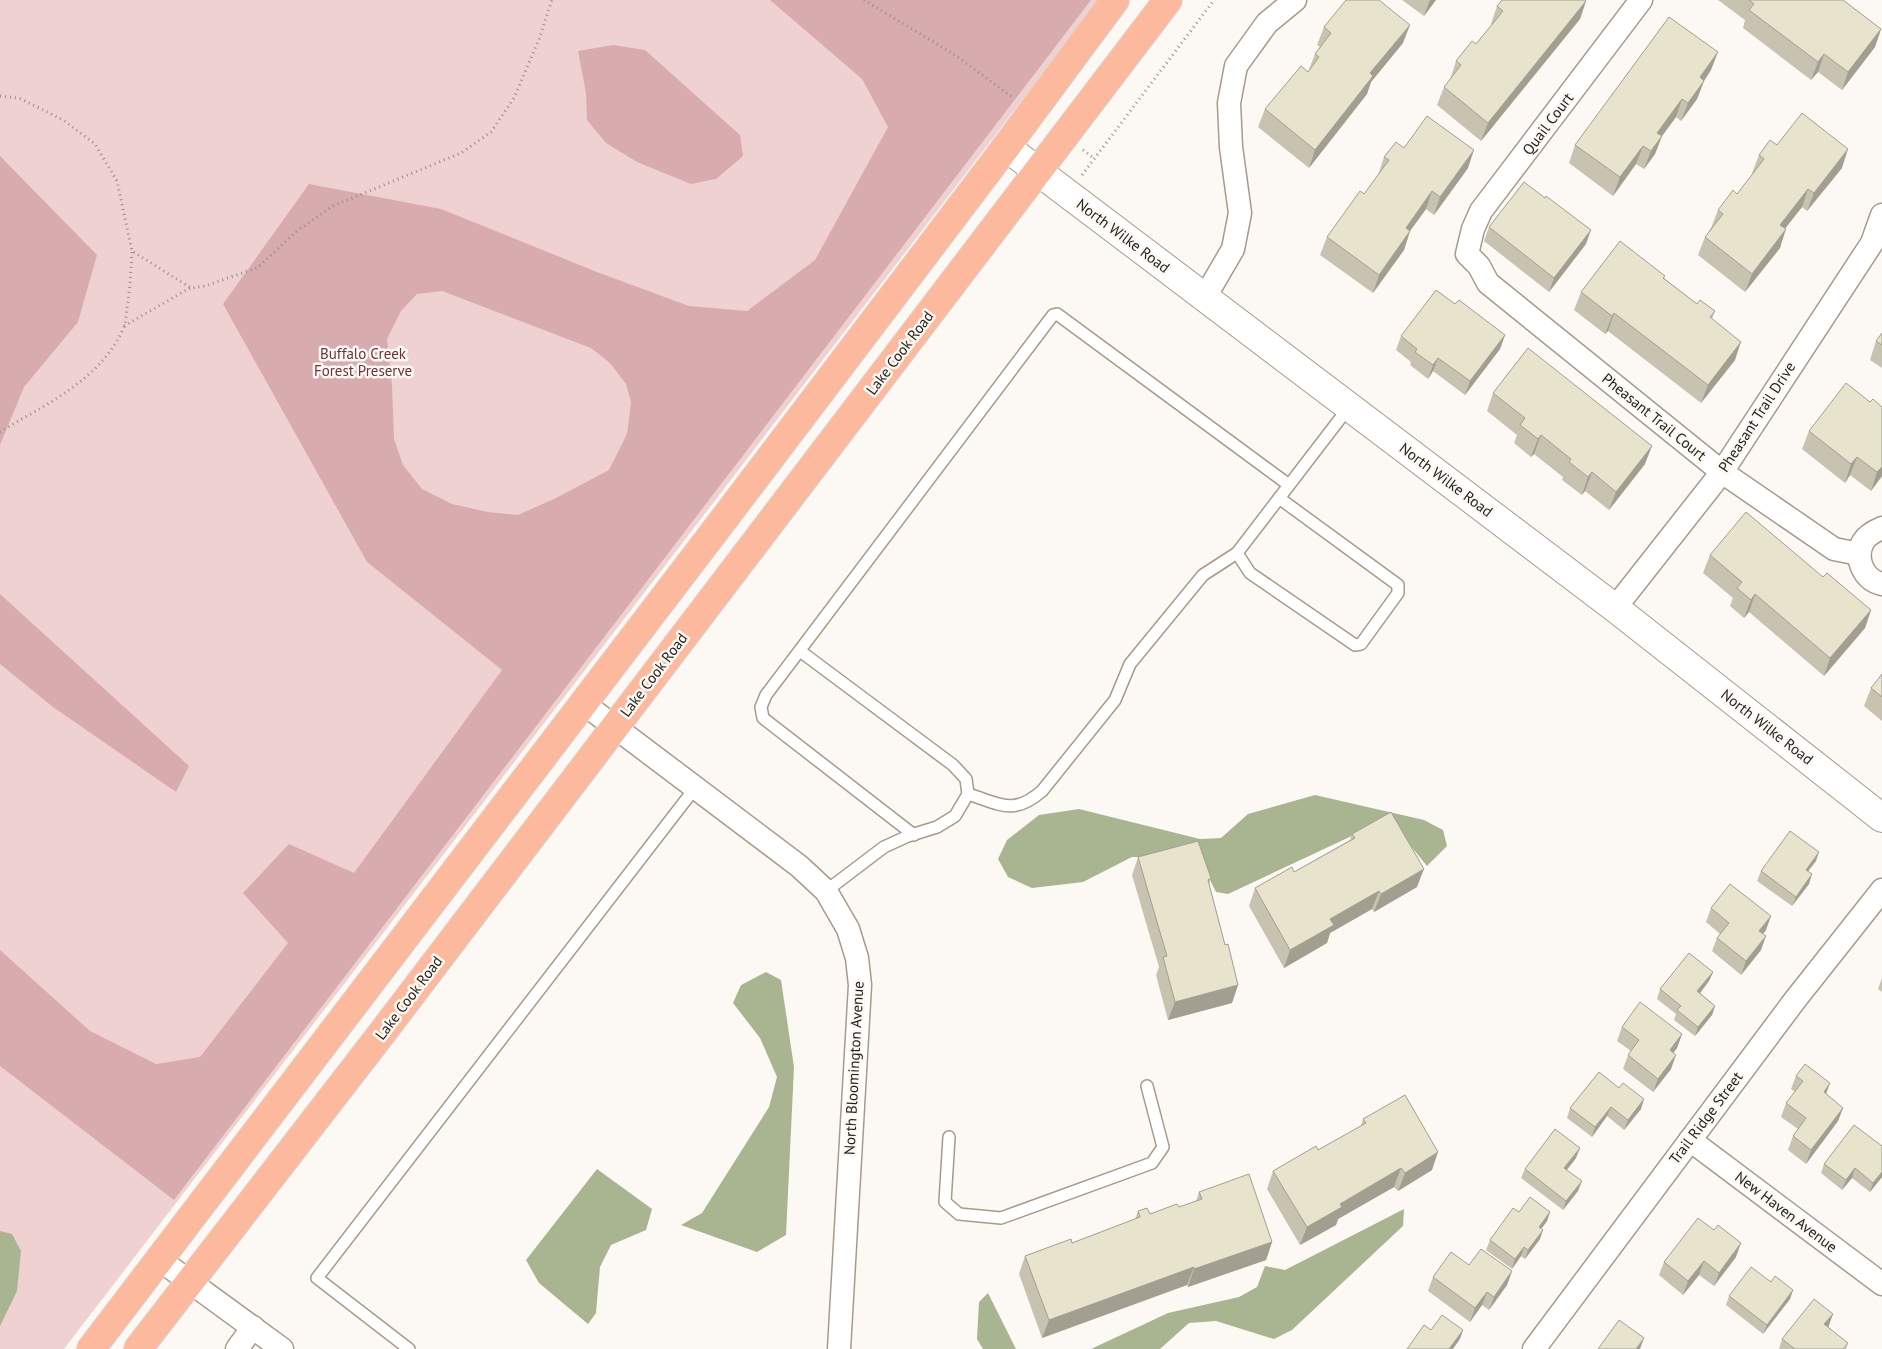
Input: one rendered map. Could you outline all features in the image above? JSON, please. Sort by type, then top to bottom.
[{"type":"main road","points":[[91,1349],[1006,147],[1115,0]]},
{"type":"main road","name":"Lake Cook Road","points":[[138,1349],[386,1029],[1168,0]]},
{"type":"street","points":[[1205,297],[1233,249],[1240,213],[1231,147],[1229,104],[1236,66],[1267,23],[1295,0]]},
{"type":"street","name":"Quail Court","points":[[1467,254],[1473,229],[1481,212],[1641,0]]},
{"type":"street","name":"North Wilke Road","points":[[1006,147],[1615,608],[1882,818]]},
{"type":"street","name":"Pheasant Trail Drive","points":[[1615,608],[1722,472],[1872,243],[1882,215]]},
{"type":"street","name":"Pheasant Trail Court","points":[[1467,254],[1479,266],[1488,283],[1722,472],[1834,549],[1859,554]]},
{"type":"street","points":[[1882,528],[1871,533],[1863,542],[1859,554],[1861,566],[1867,576],[1882,584]]},
{"type":"street","name":"North Bloomington Avenue","points":[[583,703],[799,866],[826,891],[848,930],[857,958],[860,985],[839,1349]]},
{"type":"street","name":"Trail Ridge Street","points":[[1534,1349],[1795,1000],[1882,890]]},
{"type":"street","name":"New Haven Avenue","points":[[1690,1140],[1882,1284]]},
{"type":"street","points":[[160,1260],[282,1349]]},
{"type":"street","points":[[237,1349],[253,1327]]},
{"type":"lane","points":[[914,834],[763,718],[761,707],[766,695],[1053,315],[1056,314],[1289,485]]},
{"type":"lane","points":[[968,794],[1009,807],[1030,802],[1042,791],[1115,700],[1130,664],[1203,575],[1237,553],[1349,407]]},
{"type":"lane","points":[[1237,553],[1250,573],[1356,645],[1362,644],[1398,593],[1398,585],[1279,498]]},
{"type":"lane","points":[[800,651],[953,765],[966,779],[968,794],[955,816],[937,827],[914,834],[884,848],[826,891]]},
{"type":"lane","points":[[409,1349],[317,1278],[695,788]]},
{"type":"lane","points":[[950,1137],[945,1202],[959,1214],[1001,1218],[1152,1164],[1163,1148],[1147,1086]]},
{"type":"path","points":[[124,326],[191,288],[205,286],[258,268],[296,231],[333,206],[461,153],[492,132],[514,98],[540,39],[552,0]]},
{"type":"path","points":[[864,0],[952,53],[1032,112]]},
{"type":"path","points":[[1068,194],[1214,0]]},
{"type":"path","points":[[0,96],[19,98],[64,120],[95,144],[116,181],[132,250],[130,285],[124,326],[112,349],[90,374],[57,398],[0,432]]},
{"type":"path","points":[[1065,137],[1095,159]]},
{"type":"path","points":[[132,250],[191,288]]},
{"type":"green space","name":"Buffalo Creek Forest Preserve","points":[[0,0],[1099,0],[64,1349],[0,1349]]},
{"type":"green space","points":[[770,0],[1091,0],[174,1200],[0,1066],[0,950],[90,1031],[156,1064],[200,1057],[288,943],[243,893],[289,844],[354,873],[502,670],[367,562],[223,304],[309,184],[441,209],[597,272],[689,306],[747,311],[815,260],[888,127],[862,79]],"holes":[[[442,291],[591,348],[610,363],[626,384],[631,402],[627,434],[609,470],[556,498],[518,515],[488,512],[452,504],[422,489],[403,465],[394,439],[392,385],[387,339],[401,311],[417,294]]]},
{"type":"green space","points":[[613,45],[645,50],[740,135],[743,156],[716,179],[691,184],[637,162],[606,143],[587,120],[586,93],[578,51]]},
{"type":"green space","points":[[0,156],[97,255],[78,322],[24,387],[0,445]]},
{"type":"green space","points":[[0,594],[189,766],[176,792],[53,707],[0,664]]},
{"type":"shaded area","points":[[1315,795],[1424,820],[1443,830],[1447,846],[1427,866],[1397,829],[1356,834],[1228,894],[1216,892],[1201,862],[1159,857],[1132,857],[1083,882],[1032,888],[1008,877],[998,859],[1007,840],[1039,815],[1079,809],[1200,839],[1221,838],[1248,814]]},
{"type":"shaded area","points":[[766,972],[781,980],[794,1067],[786,1235],[757,1252],[681,1225],[702,1213],[769,1107],[777,1077],[760,1038],[733,1003],[741,985]]},
{"type":"shaded area","points":[[597,1169],[652,1209],[646,1230],[611,1245],[600,1267],[596,1313],[588,1324],[539,1283],[526,1260]]},
{"type":"shaded area","points":[[1404,1209],[1403,1226],[1292,1330],[1274,1339],[1216,1321],[1189,1323],[1160,1349],[1091,1349],[1168,1313],[1239,1297],[1257,1287],[1265,1266],[1285,1270]]},
{"type":"shaded area","points":[[0,1231],[12,1234],[21,1251],[17,1291],[0,1326]]},
{"type":"shaded area","points":[[988,1293],[1016,1349],[983,1349],[977,1339],[979,1302]]},
{"type":"building","points":[[1346,0],[1379,0],[1410,25],[1370,73],[1373,76],[1315,150],[1265,109],[1301,66],[1308,72],[1319,57],[1315,54],[1331,33],[1324,27]]},
{"type":"building","points":[[1502,0],[1586,1],[1488,123],[1444,87],[1461,65],[1456,61],[1472,41],[1476,44],[1503,11],[1497,6]]},
{"type":"building","points":[[1749,0],[1843,0],[1881,29],[1848,72],[1824,54],[1818,62],[1749,10],[1754,4]]},
{"type":"building","points":[[1669,17],[1718,52],[1700,77],[1704,81],[1688,103],[1682,99],[1657,133],[1662,136],[1651,151],[1643,146],[1620,177],[1575,145]]},
{"type":"building","points":[[1802,113],[1848,149],[1814,193],[1808,189],[1780,225],[1786,229],[1752,274],[1705,237],[1723,214],[1718,210],[1733,190],[1737,194],[1764,159],[1759,155],[1770,140],[1777,145]]},
{"type":"building","points":[[1427,116],[1474,150],[1440,197],[1432,191],[1406,228],[1410,231],[1379,275],[1327,237],[1360,191],[1364,194],[1389,160],[1384,157],[1396,142],[1404,148]]},
{"type":"building","points":[[1524,182],[1591,230],[1554,278],[1489,227]]},
{"type":"building","points":[[1620,241],[1697,304],[1700,300],[1715,311],[1710,317],[1741,342],[1708,385],[1614,313],[1612,316],[1581,292]]},
{"type":"building","points":[[1436,290],[1455,304],[1459,300],[1505,335],[1470,381],[1438,358],[1433,365],[1415,352],[1417,349],[1401,336]]},
{"type":"building","points":[[1882,333],[1882,345],[1876,341]]},
{"type":"building","points":[[1528,348],[1652,446],[1616,492],[1592,472],[1588,477],[1569,462],[1571,459],[1541,435],[1538,439],[1520,425],[1525,418],[1493,393]]},
{"type":"building","points":[[1846,383],[1870,402],[1873,399],[1882,407],[1882,467],[1877,472],[1857,457],[1851,464],[1809,431]]},
{"type":"building","points":[[1746,512],[1823,577],[1827,573],[1871,610],[1830,658],[1755,594],[1751,600],[1737,588],[1742,582],[1710,555]]},
{"type":"building","points":[[1882,674],[1882,697],[1871,688]]},
{"type":"building","points":[[1391,812],[1424,869],[1381,894],[1379,891],[1330,919],[1334,925],[1290,950],[1255,888],[1292,867],[1294,872],[1355,838],[1352,834]]},
{"type":"building","points":[[1790,831],[1819,852],[1806,870],[1812,874],[1796,897],[1761,871]]},
{"type":"building","points":[[1198,841],[1211,878],[1208,880],[1225,945],[1228,944],[1238,985],[1175,1002],[1163,957],[1167,956],[1138,857]]},
{"type":"building","points":[[1730,884],[1771,916],[1759,931],[1766,936],[1746,961],[1717,938],[1729,923],[1711,908]]},
{"type":"building","points":[[1689,953],[1713,972],[1697,991],[1715,1006],[1698,1027],[1677,1010],[1681,1006],[1660,989]]},
{"type":"building","points":[[1640,1002],[1682,1034],[1670,1050],[1676,1055],[1658,1079],[1628,1055],[1639,1040],[1622,1027]]},
{"type":"building","points":[[1805,1064],[1830,1083],[1824,1092],[1843,1108],[1811,1150],[1793,1136],[1806,1118],[1786,1103],[1803,1081],[1796,1076]]},
{"type":"building","points":[[1599,1072],[1619,1088],[1623,1083],[1644,1099],[1628,1120],[1611,1107],[1595,1127],[1570,1108]]},
{"type":"building","points":[[1405,1095],[1438,1152],[1405,1173],[1401,1168],[1340,1204],[1342,1207],[1307,1227],[1273,1171],[1316,1146],[1318,1150],[1366,1123],[1363,1119]]},
{"type":"building","points":[[1854,1125],[1882,1146],[1882,1172],[1873,1183],[1855,1168],[1846,1180],[1824,1164]]},
{"type":"building","points":[[1555,1129],[1580,1148],[1564,1168],[1582,1181],[1566,1201],[1525,1169]]},
{"type":"building","points":[[1249,1174],[1272,1242],[1194,1269],[1194,1267],[1049,1320],[1025,1256],[1071,1239],[1072,1243],[1140,1217],[1138,1211],[1147,1208],[1150,1214],[1177,1204],[1179,1207],[1202,1199],[1199,1192]]},
{"type":"building","points":[[1530,1197],[1550,1212],[1539,1227],[1543,1230],[1528,1250],[1524,1247],[1515,1259],[1490,1240],[1513,1208],[1519,1212]]},
{"type":"building","points":[[1698,1218],[1714,1230],[1718,1225],[1741,1243],[1719,1273],[1704,1261],[1688,1281],[1664,1262]]},
{"type":"building","points":[[1481,1249],[1512,1271],[1494,1297],[1487,1292],[1475,1308],[1433,1277],[1451,1252],[1469,1265]]},
{"type":"building","points":[[1751,1267],[1771,1282],[1775,1276],[1793,1290],[1767,1325],[1729,1296]]},
{"type":"building","points":[[1814,1299],[1833,1314],[1824,1324],[1848,1343],[1843,1349],[1795,1349],[1782,1339]]},
{"type":"building","points":[[1442,1315],[1463,1330],[1449,1349],[1407,1349],[1424,1325],[1431,1330]]},
{"type":"building","points":[[1619,1320],[1644,1338],[1636,1349],[1598,1349]]}]
